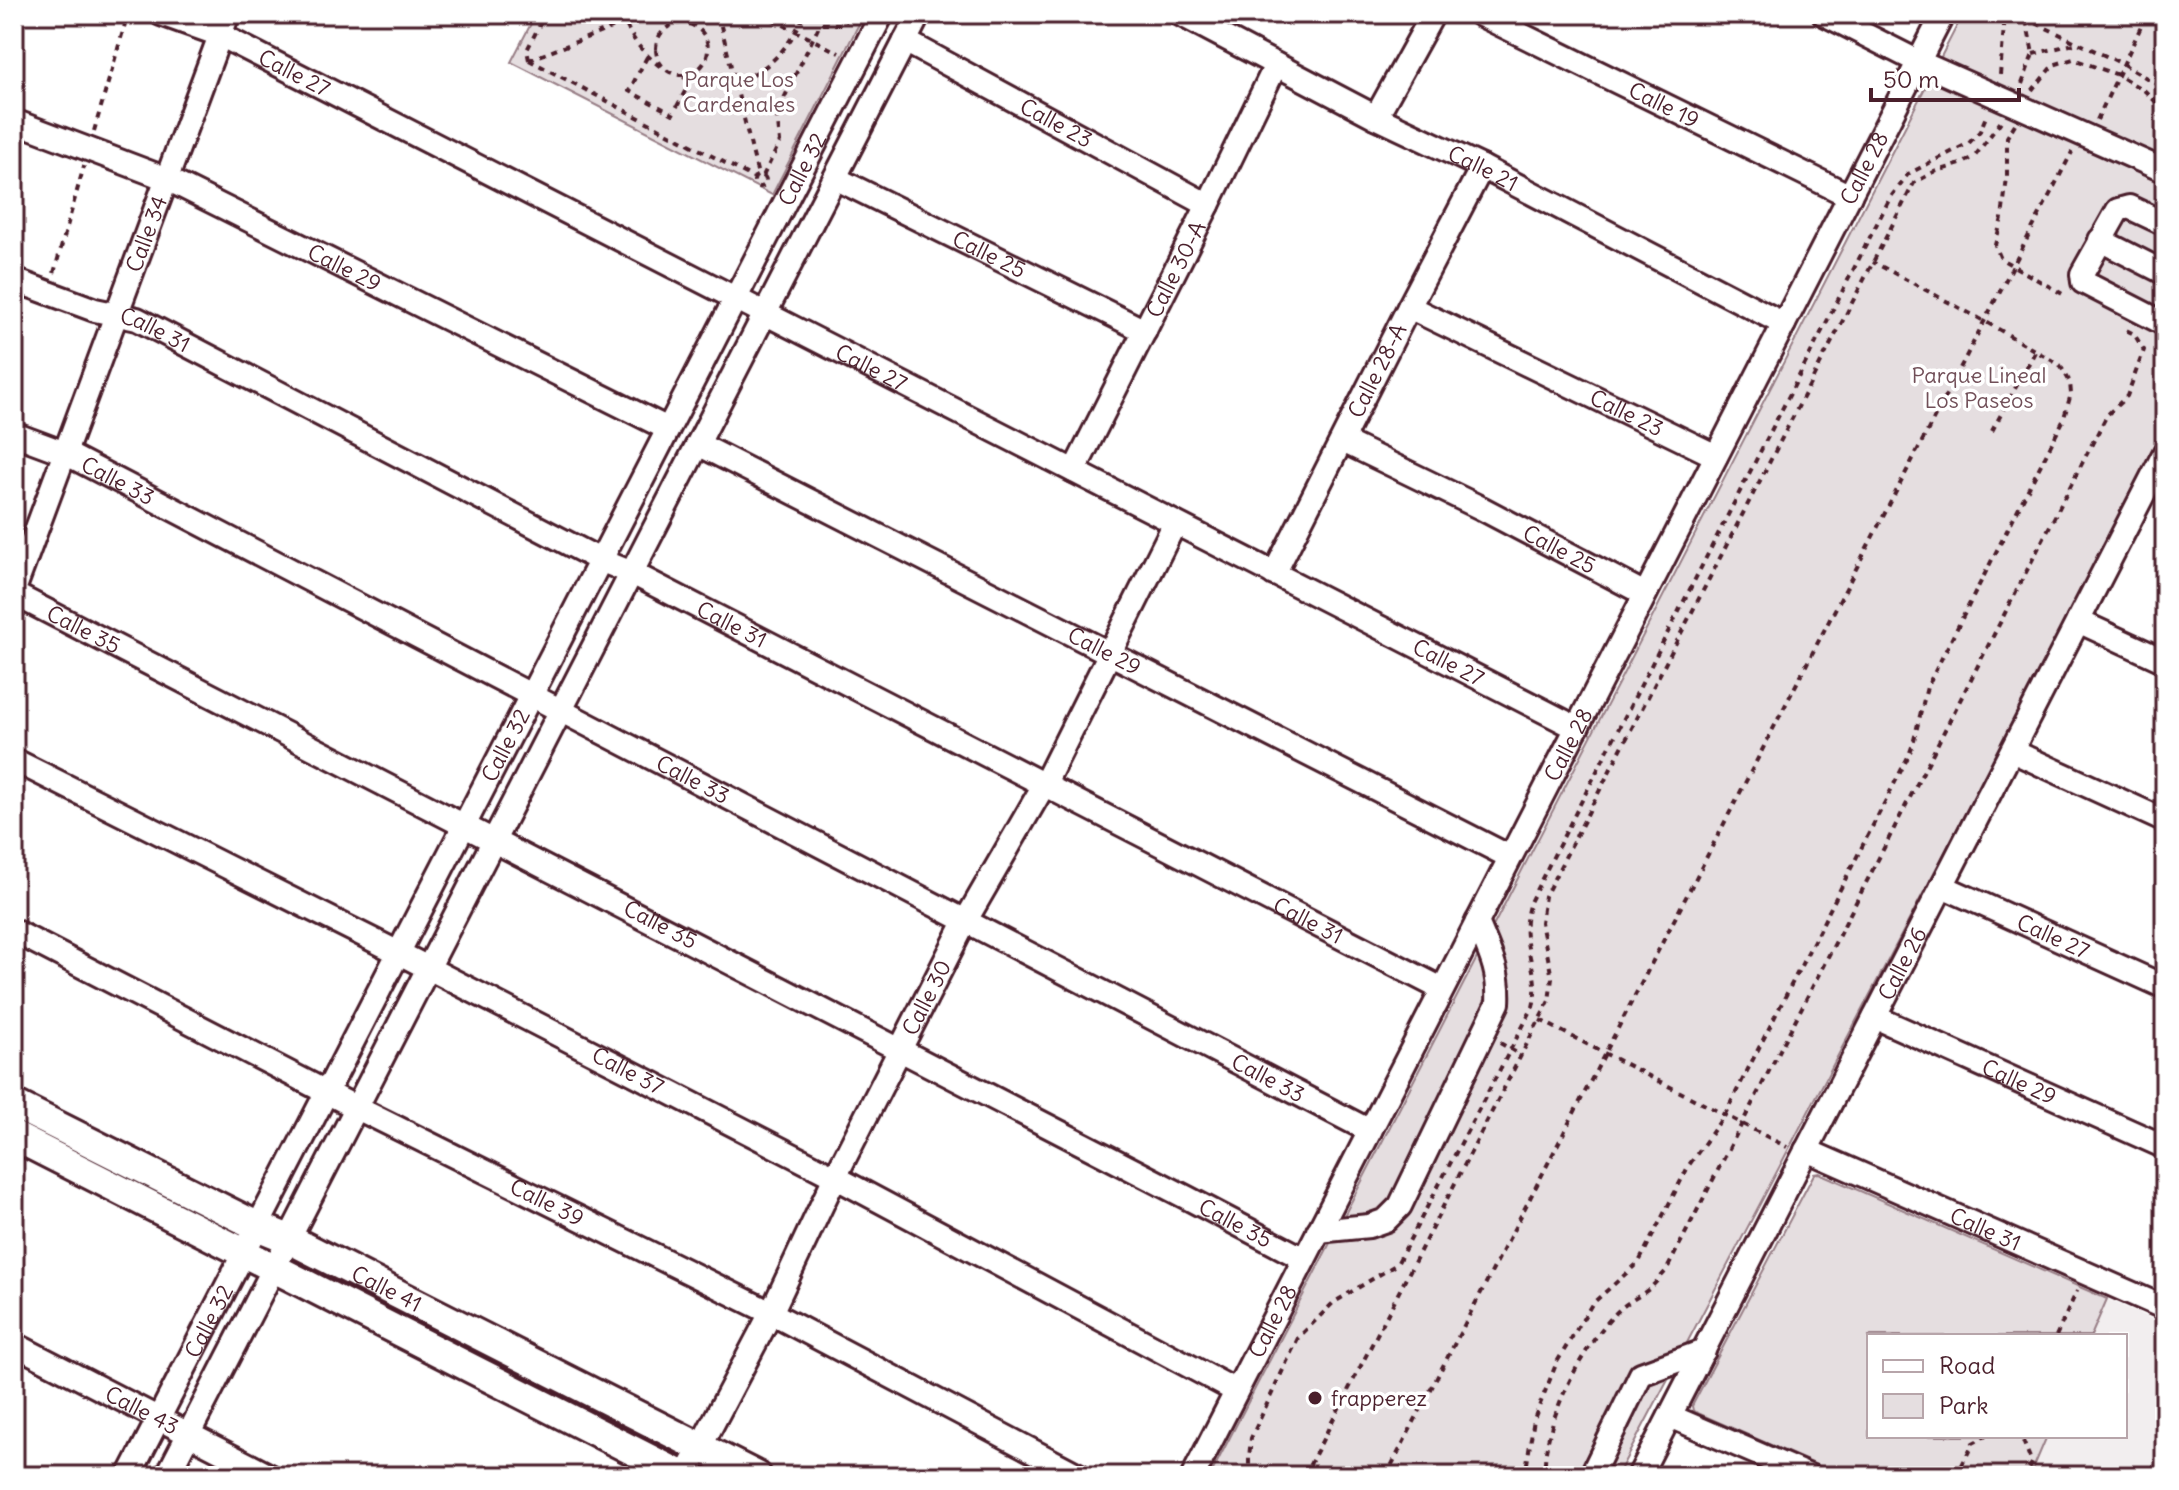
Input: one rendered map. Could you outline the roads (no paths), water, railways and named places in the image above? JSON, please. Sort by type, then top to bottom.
[{"type":"main road","name":"Calle 41","points":[[14,1104],[257,1226],[289,1239],[757,1476]]},
{"type":"main road","name":"Calle 41","points":[[14,1136],[684,1476]]},
{"type":"street","name":"Calle 27","points":[[161,14],[224,25],[765,313],[1577,728]]},
{"type":"street","name":"Calle 32","points":[[129,1476],[882,14]]},
{"type":"street","name":"Calle 32","points":[[167,1476],[919,14]]},
{"type":"street","name":"Calle 21","points":[[1180,14],[1784,324]]},
{"type":"street","points":[[1376,117],[1433,14]]},
{"type":"street","name":"Calle 19","points":[[1479,14],[1850,196]]},
{"type":"street","points":[[1824,14],[1919,62],[2165,171]]},
{"type":"street","name":"Calle 28","points":[[1193,1476],[1943,14]]},
{"type":"street","name":"Calle 34","points":[[14,592],[224,25]]},
{"type":"street","name":"Calle 23","points":[[905,41],[1208,205]]},
{"type":"street","name":"Calle 30-A","points":[[1074,471],[1276,65]]},
{"type":"street","name":"Calle 29","points":[[14,121],[167,179],[668,429]]},
{"type":"street","name":"Calle 28-A","points":[[1274,574],[1482,167]]},
{"type":"street","name":"Calle 25","points":[[835,178],[1145,331]]},
{"type":"street","points":[[2165,224],[2129,207],[2118,210],[2082,274],[2083,282],[2165,324]]},
{"type":"street","points":[[2100,240],[2165,273]]},
{"type":"street","name":"Calle 31","points":[[14,280],[95,310],[137,319],[600,560],[632,573],[1442,989]]},
{"type":"street","name":"Calle 23","points":[[1409,307],[1716,456]]},
{"type":"street","name":"Calle 33","points":[[14,434],[65,453],[1370,1131]]},
{"type":"street","name":"Calle 25","points":[[1343,441],[1481,508],[1645,594]]},
{"type":"street","name":"Calle 29","points":[[698,444],[1510,857]]},
{"type":"street","name":"Calle 26","points":[[1639,1476],[1704,1351],[1796,1147],[1875,1017],[2078,621],[2155,494],[2165,452]]},
{"type":"street","name":"Calle 30","points":[[684,1476],[771,1313],[835,1177],[966,920],[1044,785],[1175,523]]},
{"type":"street","name":"Calle 35","points":[[14,592],[496,838],[1304,1259]]},
{"type":"street","points":[[2078,621],[2165,661]]},
{"type":"street","points":[[2012,751],[2165,821]]},
{"type":"street","name":"Calle 37","points":[[14,760],[835,1177],[1236,1391]]},
{"type":"street","name":"Calle 27","points":[[1942,886],[2165,987]]},
{"type":"street","points":[[1318,1231],[1369,1226],[1386,1220],[1400,1206],[1498,1003],[1496,968],[1477,922]]},
{"type":"street","name":"Calle 39","points":[[14,931],[357,1108],[771,1313],[1080,1476]]},
{"type":"street","name":"Calle 29","points":[[1875,1017],[2165,1147]]},
{"type":"street","name":"Calle 31","points":[[1796,1147],[2165,1308]]},
{"type":"street","name":"Calle 43","points":[[14,1344],[270,1476]]},
{"type":"street","points":[[1591,1476],[1641,1374],[1704,1351]]},
{"type":"street","points":[[1670,1416],[1809,1476]]},
{"type":"place","name":"frapperez","points":[[1315,1398]]},
{"type":"park label","name":"Parque Los Cardenales","points":[[739,92]]},
{"type":"park label","name":"Parque Lineal Los Paseos","points":[[1979,388]]}]
